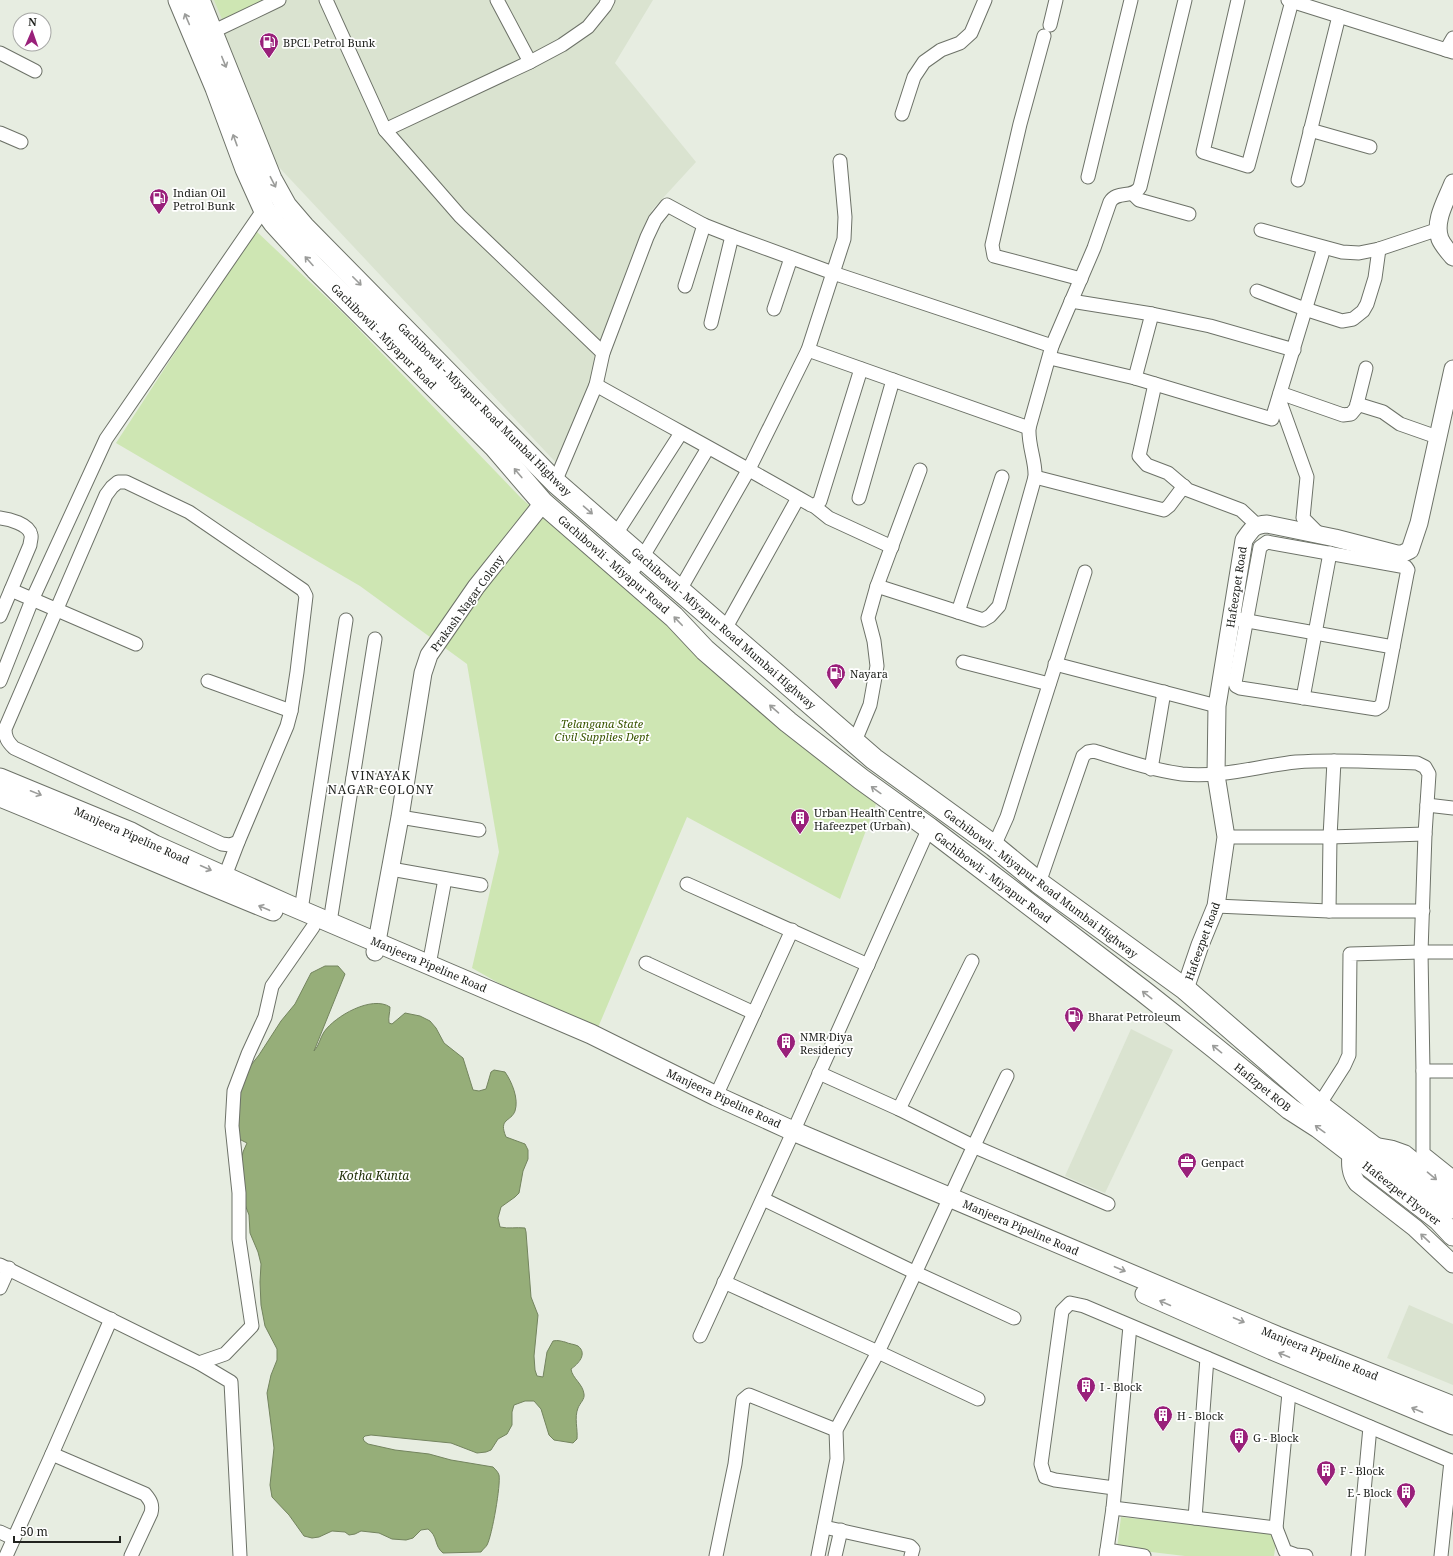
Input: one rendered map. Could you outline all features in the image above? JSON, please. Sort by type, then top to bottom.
[{"type":"main road","name":"Gachibowli - Miyapur Road","points":[[179,0],[216,88],[246,169],[264,209],[274,223],[316,269],[478,417],[494,446],[543,503],[674,617],[705,650],[788,722],[1178,1019]]},
{"type":"main road","name":"Gachibowli - Miyapur Road Mumbai Highway","points":[[198,0],[271,179],[286,206],[478,417],[616,534],[874,759],[994,846],[1039,883],[1185,989],[1376,1155]]},
{"type":"main road","name":"Manjeera Pipeline Road","points":[[0,778],[131,832],[151,852],[377,947],[596,1050],[791,1136],[1314,1359],[1453,1425]]},
{"type":"main road","name":"Manjeera Pipeline Road","points":[[0,797],[121,846],[151,852],[225,876],[301,910],[321,924]]},
{"type":"main road","name":"Manjeera Pipeline Road","points":[[377,947],[429,965],[591,1034],[716,1096],[791,1136]]},
{"type":"main road","name":"Hafizpet ROB","points":[[1178,1019],[1290,1109],[1318,1127],[1351,1153]]},
{"type":"main road","name":"Hafeezpet Flyover","points":[[1351,1153],[1376,1155],[1453,1208]]},
{"type":"main road","name":"Hafeezpet Flyover","points":[[1376,1155],[1453,1235]]},
{"type":"main road","name":"Manjeera Pipeline Road","points":[[1314,1359],[1453,1406]]},
{"type":"street","points":[[212,32],[279,0]]},
{"type":"street","points":[[326,0],[385,130],[460,216],[603,353]]},
{"type":"street","points":[[497,0],[530,62]]},
{"type":"street","points":[[385,130],[530,62],[562,44],[588,27],[608,0]]},
{"type":"street","points":[[902,114],[914,77],[924,62],[941,50],[960,43],[971,33],[985,0]]},
{"type":"street","points":[[1056,0],[1020,124],[992,245],[992,251],[994,256],[1081,279]]},
{"type":"street","points":[[1088,178],[1131,0]]},
{"type":"street","points":[[877,586],[983,620],[990,616],[999,606],[1035,478],[1035,470],[1028,438],[1029,428],[1051,352],[1094,248],[1112,198],[1115,196],[1133,194],[1140,187],[1185,0]]},
{"type":"street","points":[[1238,0],[1203,152],[1248,166],[1290,0],[1310,3],[1339,16],[1449,51],[1453,38]]},
{"type":"street","points":[[1298,180],[1339,16]]},
{"type":"street","points":[[0,53],[36,70]]},
{"type":"street","points":[[1310,130],[1370,147]]},
{"type":"street","points":[[0,133],[21,142]]},
{"type":"street","points":[[677,588],[684,580],[749,469],[808,350],[844,239],[845,217],[840,161]]},
{"type":"street","points":[[1453,183],[1440,218],[1439,228],[1440,239],[1453,257]]},
{"type":"street","points":[[1133,194],[1139,200],[1189,214]]},
{"type":"street","points":[[555,482],[596,385],[603,353],[647,237],[667,205],[704,225],[732,236],[1051,352],[1272,419],[1324,248]]},
{"type":"street","points":[[0,681],[32,600],[106,439],[264,209]]},
{"type":"street","points":[[685,286],[704,225]]},
{"type":"street","points":[[1261,230],[1324,248],[1342,252],[1359,253],[1379,249],[1439,228]]},
{"type":"street","points":[[711,323],[732,236]]},
{"type":"street","points":[[1256,291],[1342,321],[1353,319],[1363,311],[1367,304],[1375,278],[1379,249]]},
{"type":"street","points":[[774,309],[791,258]]},
{"type":"street","points":[[1071,301],[1152,314],[1210,326],[1294,350]]},
{"type":"street","points":[[1135,378],[1152,314]]},
{"type":"street","points":[[808,350],[1029,428]]},
{"type":"street","points":[[814,506],[820,501],[861,368]]},
{"type":"street","points":[[1279,396],[1343,415],[1351,414],[1356,408],[1366,368]]},
{"type":"street","points":[[1155,384],[1139,456],[1147,465],[1168,473],[1188,490],[1241,510],[1257,525],[1267,524],[1402,554],[1410,550],[1418,523],[1453,369]]},
{"type":"street","points":[[859,498],[893,380]]},
{"type":"street","points":[[596,385],[814,506],[829,518],[892,547]]},
{"type":"street","points":[[1279,396],[1308,477],[1303,518],[1320,535]]},
{"type":"street","points":[[1357,404],[1383,412],[1400,424],[1437,437]]},
{"type":"street","points":[[616,534],[681,433]]},
{"type":"street","points":[[628,577],[642,558],[708,448]]},
{"type":"street","points":[[855,741],[870,705],[877,666],[874,641],[868,618],[877,586],[920,470]]},
{"type":"street","points":[[958,612],[1002,477]]},
{"type":"street","points":[[1035,478],[1164,510],[1169,506],[1184,486]]},
{"type":"street","points":[[225,876],[287,726],[291,711],[307,602],[306,596],[303,590],[188,512],[126,482],[118,482],[106,495],[6,729],[5,735],[8,742],[14,748],[222,844],[230,845],[238,842]]},
{"type":"street","points":[[725,629],[798,498]]},
{"type":"street","name":"Prakash Nagar Colony","points":[[377,947],[423,673],[429,655],[476,587],[543,503]]},
{"type":"street","points":[[0,518],[6,518],[27,527],[31,535],[30,545],[0,616]]},
{"type":"street","name":"Hafeezpet Road","points":[[1185,989],[1200,945],[1216,906],[1226,837],[1216,775],[1217,706],[1239,620],[1244,540],[1251,530],[1257,525]]},
{"type":"street","points":[[1267,542],[1330,553],[1406,567],[1408,570],[1382,705],[1376,709],[1240,688],[1236,686],[1239,620],[1260,547],[1267,542]]},
{"type":"street","points":[[1243,545],[1260,547]]},
{"type":"street","points":[[1303,698],[1330,553]]},
{"type":"street","points":[[994,846],[1007,817],[1085,572]]},
{"type":"street","points":[[12,590],[57,611],[136,644]]},
{"type":"street","points":[[301,910],[346,620]]},
{"type":"street","points":[[1239,620],[1393,647]]},
{"type":"street","points":[[199,1363],[225,1354],[252,1326],[239,1239],[239,1193],[232,1126],[234,1091],[248,1054],[265,1017],[272,986],[321,924],[353,778],[375,639]]},
{"type":"street","points":[[963,662],[1049,684]]},
{"type":"street","points":[[1055,664],[1217,706]]},
{"type":"street","points":[[208,681],[291,711]]},
{"type":"street","points":[[1151,769],[1164,692]]},
{"type":"street","points":[[1039,883],[1083,756],[1088,752],[1094,752],[1151,769],[1183,774],[1216,775],[1296,762],[1334,761],[1417,763],[1425,767],[1429,774],[1425,834],[1422,952],[1423,1153],[1453,1177]]},
{"type":"street","points":[[1329,910],[1330,837],[1334,761]]},
{"type":"street","points":[[353,778],[405,785]]},
{"type":"street","points":[[1427,805],[1453,808]]},
{"type":"street","points":[[400,817],[479,830]]},
{"type":"street","points":[[700,1336],[929,828]]},
{"type":"street","points":[[1226,837],[1330,837],[1425,834]]},
{"type":"street","points":[[391,869],[481,885]]},
{"type":"street","points":[[429,965],[446,879]]},
{"type":"street","points":[[686,884],[868,965]]},
{"type":"street","points":[[1216,906],[1329,910],[1423,911]]},
{"type":"street","points":[[716,1096],[792,930]]},
{"type":"street","points":[[1319,1105],[1344,1066],[1349,1055],[1350,954],[1453,952]]},
{"type":"street","points":[[899,1110],[972,961]]},
{"type":"street","points":[[646,963],[754,1013]]},
{"type":"street","points":[[1423,1071],[1453,1072]]},
{"type":"street","points":[[819,1073],[973,1146],[1108,1204]]},
{"type":"street","points":[[841,1530],[836,1552],[819,1550],[837,1459],[836,1430],[878,1352],[916,1273],[947,1202],[1006,1076]]},
{"type":"street","points":[[1376,1155],[1391,1149],[1405,1154],[1453,1193]]},
{"type":"street","points":[[1351,1153],[1350,1168],[1353,1177],[1357,1182],[1414,1228],[1453,1264]]},
{"type":"street","points":[[763,1199],[916,1273],[1014,1318]]},
{"type":"street","points":[[0,1288],[4,1266],[199,1363],[231,1382],[240,1556]]},
{"type":"street","points":[[724,1282],[978,1399]]},
{"type":"street","points":[[1114,1488],[1045,1478],[1040,1464],[1062,1311],[1070,1303],[1084,1306],[1452,1462],[1441,1556]]},
{"type":"street","points":[[6,1556],[112,1319]]},
{"type":"street","points":[[1130,1326],[1113,1508],[1106,1553],[1144,1556]]},
{"type":"street","points":[[1195,1518],[1207,1358]]},
{"type":"street","points":[[1289,1393],[1276,1528],[1285,1551],[1296,1555],[1306,1556]]},
{"type":"street","points":[[716,1556],[735,1464],[743,1400],[749,1395],[836,1430]]},
{"type":"street","points":[[1358,1556],[1370,1427]]},
{"type":"street","points":[[52,1454],[146,1494],[153,1507],[131,1556]]},
{"type":"street","points":[[1113,1508],[1276,1528]]},
{"type":"street","points":[[824,1527],[910,1546],[913,1549],[911,1556]]},
{"type":"street","points":[[0,1532],[13,1538]]},
{"type":"shaded area","points":[[207,0],[653,0],[615,63],[696,162],[652,210],[561,468],[276,164]]},
{"type":"shaded area","points":[[1131,1029],[1173,1050],[1105,1193],[1065,1176]]},
{"type":"shaded area","points":[[1409,1305],[1453,1324],[1453,1385],[1387,1358]]},
{"type":"green space","points":[[214,0],[265,0],[222,19]]},
{"type":"green space","name":"Telangana State Civil Supplies Dept","points":[[255,230],[345,315],[521,498],[876,804],[840,899],[687,817],[594,1037],[472,968],[499,852],[467,664],[360,586],[116,443]]},
{"type":"green space","points":[[1121,1517],[1277,1534],[1274,1556],[1185,1556],[1117,1548]]},
{"type":"water","name":"Kotha Kunta","points":[[325,966],[338,966],[345,974],[314,1051],[324,1032],[336,1020],[364,1005],[382,1004],[390,1007],[389,1023],[392,1024],[405,1013],[420,1016],[430,1021],[436,1028],[444,1043],[463,1058],[473,1090],[479,1091],[486,1089],[491,1072],[494,1070],[505,1072],[514,1091],[516,1101],[515,1111],[504,1123],[504,1131],[506,1137],[525,1144],[528,1150],[528,1159],[523,1171],[519,1193],[501,1207],[498,1218],[500,1227],[525,1228],[526,1232],[531,1297],[538,1315],[534,1356],[537,1376],[543,1377],[547,1352],[553,1341],[576,1345],[581,1349],[581,1359],[571,1369],[573,1375],[582,1387],[584,1394],[584,1398],[577,1412],[577,1439],[573,1443],[554,1440],[549,1435],[541,1409],[534,1401],[525,1401],[514,1405],[512,1412],[512,1425],[507,1434],[498,1439],[491,1450],[486,1452],[477,1453],[451,1443],[371,1435],[363,1438],[368,1444],[395,1450],[429,1454],[451,1460],[493,1467],[499,1475],[494,1521],[487,1546],[481,1552],[443,1553],[428,1529],[421,1530],[413,1538],[406,1540],[392,1539],[379,1533],[361,1531],[349,1535],[345,1532],[332,1531],[319,1537],[312,1538],[304,1536],[289,1515],[272,1497],[270,1485],[274,1448],[267,1393],[271,1375],[277,1360],[277,1349],[265,1326],[261,1305],[261,1264],[250,1233],[249,1215],[241,1194],[241,1162],[247,1143],[239,1139],[237,1097],[248,1069],[281,1021],[295,1004],[311,973]]},
{"type":"place","name":"BPCL Petrol Bunk","points":[[269,59]]},
{"type":"place","name":"Indian Oil Petrol Bunk","points":[[159,215]]},
{"type":"place","name":"Nayara","points":[[836,690]]},
{"type":"place","name":"Urban Health Centre, Hafeezpet (Urban)","points":[[800,835]]},
{"type":"place","name":"Bharat Petroleum","points":[[1074,1033]]},
{"type":"place","name":"NMR Diya Residency","points":[[786,1059]]},
{"type":"place","name":"Genpact","points":[[1187,1179]]},
{"type":"place","name":"I - Block","points":[[1086,1403]]},
{"type":"place","name":"H - Block","points":[[1163,1432]]},
{"type":"place","name":"G - Block","points":[[1239,1454]]},
{"type":"place","name":"F - Block","points":[[1326,1487]]},
{"type":"place","name":"E - Block","points":[[1406,1509]]},
{"type":"district","name":"VINAYAK NAGAR COLONY","points":[[381,782]]}]
